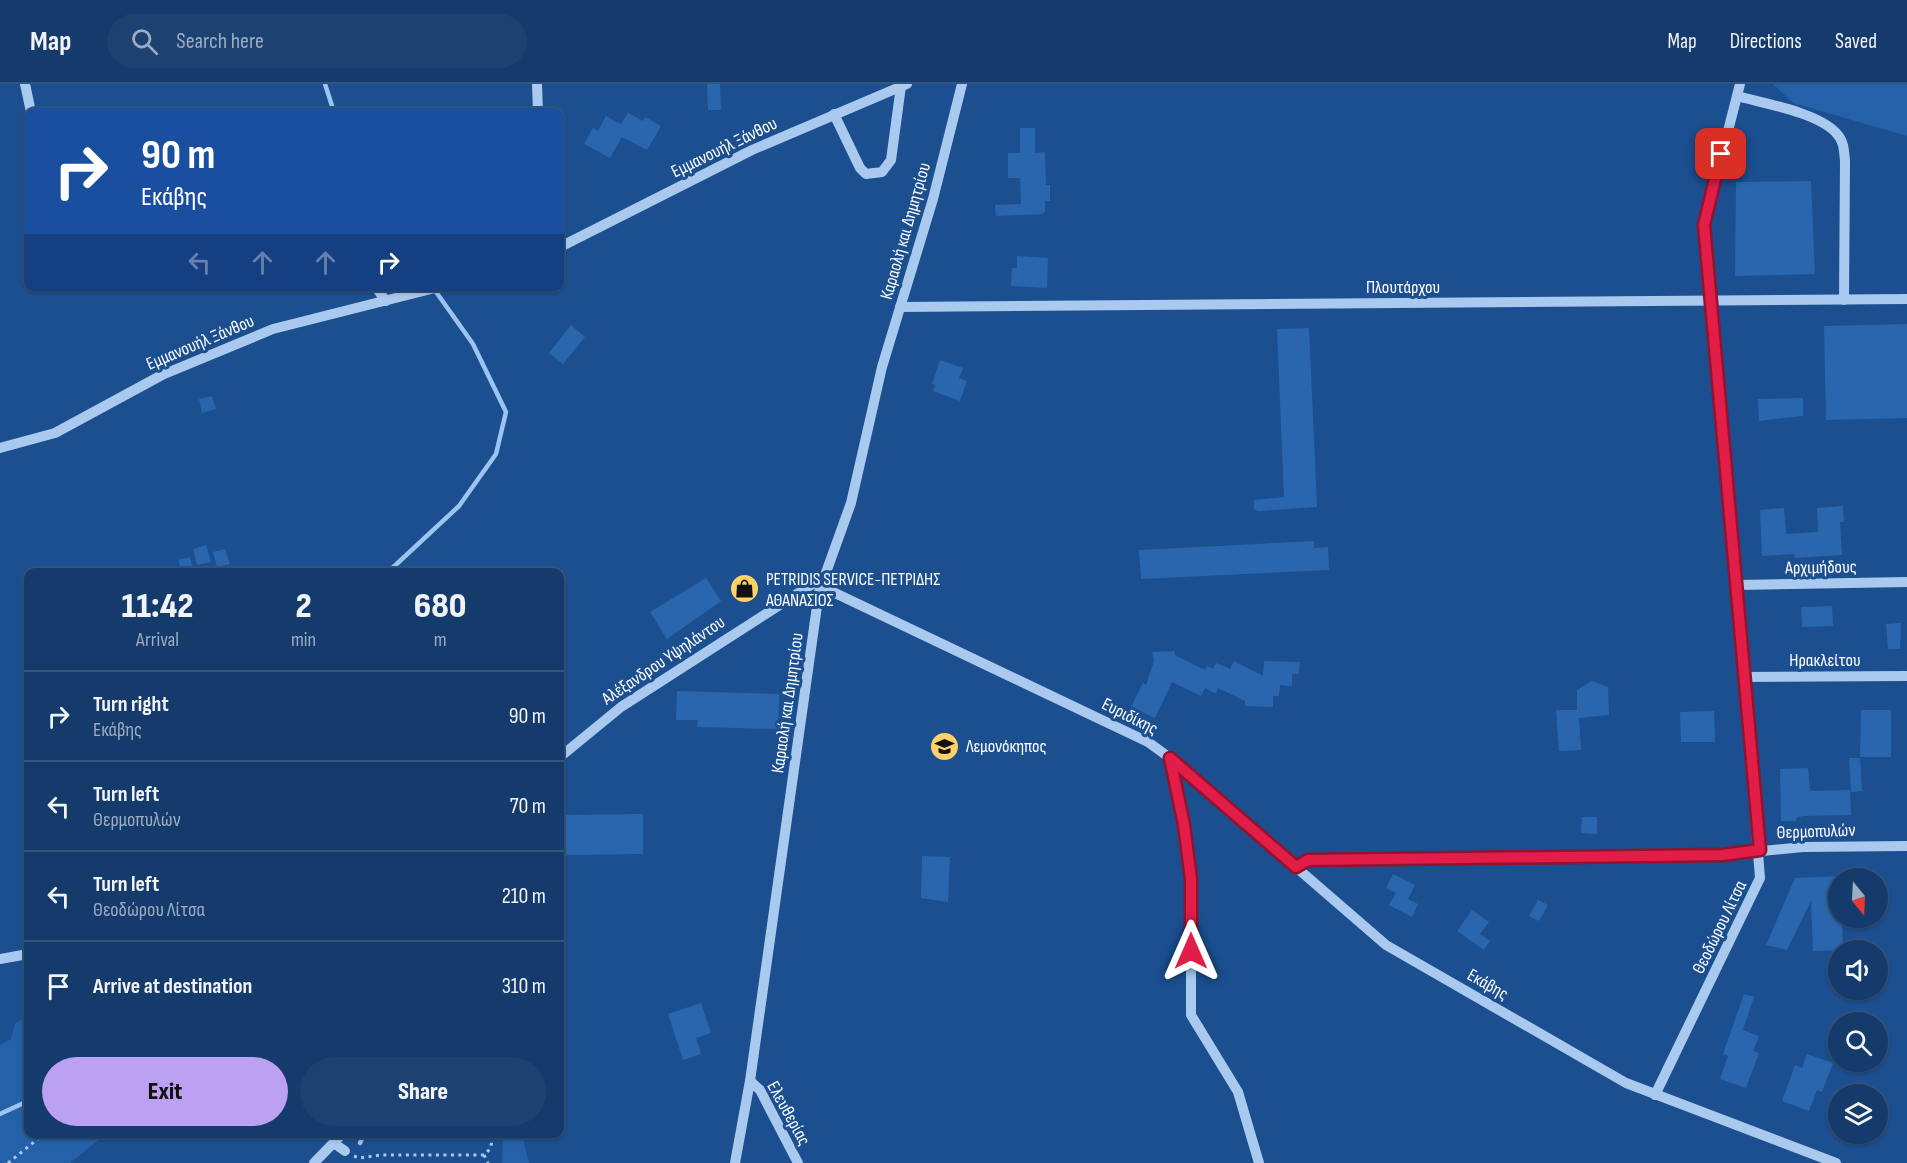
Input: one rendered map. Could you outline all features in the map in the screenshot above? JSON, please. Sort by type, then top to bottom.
[{"type":"street","points":[[25,84],[31,108]]},
{"type":"street","points":[[537,84],[538,108]]},
{"type":"street","name":"Καραολή και Δημητρίου","points":[[735,1163],[750,1081],[822,585],[851,503],[882,367],[933,199],[962,84]]},
{"type":"street","name":"Θεοδώρου Λίτσα","points":[[1654,1095],[1760,883],[1760,850],[1704,225],[1740,84]]},
{"type":"street","points":[[834,114],[860,168],[866,174],[882,172],[891,160],[904,85]]},
{"type":"street","name":"Εμμανουήλ Ξάνθου","points":[[564,245],[709,171],[904,85]]},
{"type":"street","points":[[1737,96],[1820,121],[1838,134],[1842,142],[1845,161],[1844,300]]},
{"type":"street","points":[[379,291],[386,301]]},
{"type":"street","name":"Εμμανουήλ Ξάνθου","points":[[0,448],[63,429],[162,375],[237,343],[309,319],[426,291]]},
{"type":"street","name":"Πλουτάρχου","points":[[900,307],[1907,299]]},
{"type":"street","name":"Αρχιμήδους","points":[[1736,585],[1907,582]]},
{"type":"street","name":"Αλέξανδρου Υψηλάντου","points":[[564,754],[621,707],[782,601],[814,583],[822,585]]},
{"type":"street","name":"Ευριδίκης","points":[[822,585],[1136,735],[1170,758],[1184,825],[1191,879],[1191,1015],[1238,1092],[1259,1163]]},
{"type":"street","name":"Ηρακλείτου","points":[[1743,677],[1907,676]]},
{"type":"street","name":"Εκάβης","points":[[1170,758],[1386,945],[1626,1083],[1836,1163]]},
{"type":"street","name":"Θερμοπυλών","points":[[1296,867],[1308,860],[1722,855],[1803,847],[1907,846]]},
{"type":"street","points":[[0,959],[24,955]]},
{"type":"street","name":"Ελευθερίας","points":[[750,1081],[760,1090],[798,1163]]},
{"type":"street","points":[[314,1163],[339,1138]]},
{"type":"street","points":[[335,1144],[345,1151]]},
{"type":"path","points":[[8,1163],[39,1138]]},
{"type":"path","points":[[359,1158],[381,1155],[484,1155],[490,1149],[493,1138]]},
{"type":"path","points":[[484,1155],[488,1163]]},
{"type":"shaded area","points":[[1773,84],[1907,84],[1907,136],[1793,103]]},
{"type":"shaded area","points":[[24,1018],[24,1138],[101,1138],[70,1163],[0,1163],[0,1045],[11,1039],[15,1024]]},
{"type":"shaded area","points":[[503,1138],[523,1138],[529,1163],[502,1163]]},
{"type":"building","points":[[707,84],[720,84],[721,110],[708,110]]},
{"type":"building","points":[[628,113],[643,121],[645,117],[661,126],[647,150],[622,137],[610,158],[584,144],[593,128],[598,131],[606,116],[621,124]]},
{"type":"building","points":[[1020,128],[1035,128],[1035,153],[1045,152],[1046,185],[1050,185],[1050,201],[1045,201],[1045,212],[1042,214],[996,216],[995,205],[1021,204],[1020,178],[1008,178],[1008,153],[1020,153]]},
{"type":"building","points":[[1811,181],[1815,274],[1735,276],[1736,182]]},
{"type":"building","points":[[1017,256],[1048,258],[1047,288],[1011,286],[1012,268],[1017,268]]},
{"type":"building","points":[[1907,324],[1907,418],[1826,420],[1824,326]]},
{"type":"building","points":[[571,325],[585,337],[563,364],[549,353]]},
{"type":"building","points":[[1309,328],[1317,507],[1258,511],[1254,509],[1254,500],[1284,497],[1277,329]]},
{"type":"building","points":[[940,360],[963,368],[959,378],[967,381],[960,401],[933,391],[935,385],[932,384]]},
{"type":"building","points":[[212,396],[216,409],[202,413],[199,399]]},
{"type":"building","points":[[1803,398],[1803,416],[1759,421],[1758,399]]},
{"type":"building","points":[[1843,506],[1844,522],[1840,522],[1842,555],[1795,558],[1794,554],[1762,556],[1760,510],[1784,508],[1786,534],[1818,532],[1817,508]]},
{"type":"building","points":[[1314,541],[1314,548],[1328,547],[1329,570],[1141,579],[1139,550]]},
{"type":"building","points":[[206,545],[211,562],[197,565],[193,549]]},
{"type":"building","points":[[225,549],[230,564],[217,567],[213,552]]},
{"type":"building","points":[[190,557],[193,568],[180,568],[178,560]]},
{"type":"building","points":[[706,578],[721,601],[667,639],[650,612]]},
{"type":"building","points":[[1832,606],[1833,626],[1802,627],[1801,607]]},
{"type":"building","points":[[1901,623],[1900,649],[1888,649],[1886,624]]},
{"type":"building","points":[[1175,651],[1175,655],[1205,670],[1207,666],[1213,669],[1216,663],[1230,669],[1234,661],[1263,676],[1264,661],[1300,662],[1299,674],[1292,674],[1292,686],[1280,685],[1279,696],[1273,696],[1273,707],[1245,706],[1245,701],[1218,688],[1216,694],[1205,688],[1201,696],[1172,682],[1155,718],[1131,707],[1143,683],[1146,685],[1154,661],[1152,652]]},
{"type":"building","points":[[1592,681],[1608,687],[1609,715],[1579,718],[1581,750],[1559,751],[1556,710],[1577,710],[1577,690]]},
{"type":"building","points":[[677,691],[779,694],[778,729],[697,727],[698,720],[676,720]]},
{"type":"building","points":[[1861,710],[1891,710],[1891,757],[1860,757]]},
{"type":"building","points":[[1714,711],[1715,742],[1681,742],[1680,712]]},
{"type":"building","points":[[1849,758],[1860,758],[1862,791],[1851,792]]},
{"type":"building","points":[[1808,768],[1810,791],[1850,790],[1851,815],[1803,816],[1796,818],[1796,821],[1781,821],[1780,769]]},
{"type":"building","points":[[643,814],[643,854],[564,855],[564,815]]},
{"type":"building","points":[[1582,817],[1597,817],[1597,834],[1581,833]]},
{"type":"building","points":[[922,856],[950,857],[948,902],[921,898]]},
{"type":"building","points":[[1393,874],[1415,885],[1408,899],[1418,904],[1412,917],[1389,905],[1396,893],[1386,888]]},
{"type":"building","points":[[1828,876],[1828,928],[1842,928],[1843,940],[1828,940],[1828,950],[1813,951],[1811,901],[1787,950],[1766,945],[1795,878]]},
{"type":"building","points":[[1538,900],[1548,905],[1539,921],[1529,916]]},
{"type":"building","points":[[1472,910],[1489,922],[1480,934],[1490,941],[1484,950],[1457,931]]},
{"type":"building","points":[[1744,994],[1754,997],[1743,1030],[1759,1036],[1753,1051],[1759,1053],[1746,1088],[1720,1079],[1728,1056],[1723,1054]]},
{"type":"building","points":[[701,1003],[711,1033],[696,1038],[701,1054],[683,1060],[668,1014]]},
{"type":"building","points":[[1807,1054],[1828,1061],[1830,1072],[1822,1092],[1817,1090],[1809,1111],[1782,1101],[1795,1065],[1802,1068]]},
{"type":"waterway","points":[[325,84],[333,108]]},
{"type":"waterway","points":[[392,568],[459,506],[496,454],[506,412],[473,344],[435,291]]},
{"type":"waterway","points":[[0,1114],[24,1103]]},
{"type":"waterway","points":[[360,1143],[362,1138]]},
{"type":"place","name":"PETRIDIS SERVICE-ΠΕΤΡΙΔΗΣ ΑΘΑΝΑΣΙΟΣ","points":[[745,589]]},
{"type":"place","name":"Λεμονόκηπος","points":[[945,746]]},
{"type":"route","points":[[1191,951],[1191,879],[1184,825],[1170,758],[1296,867],[1308,860],[1722,855],[1760,850],[1704,225],[1721,154]]}]
